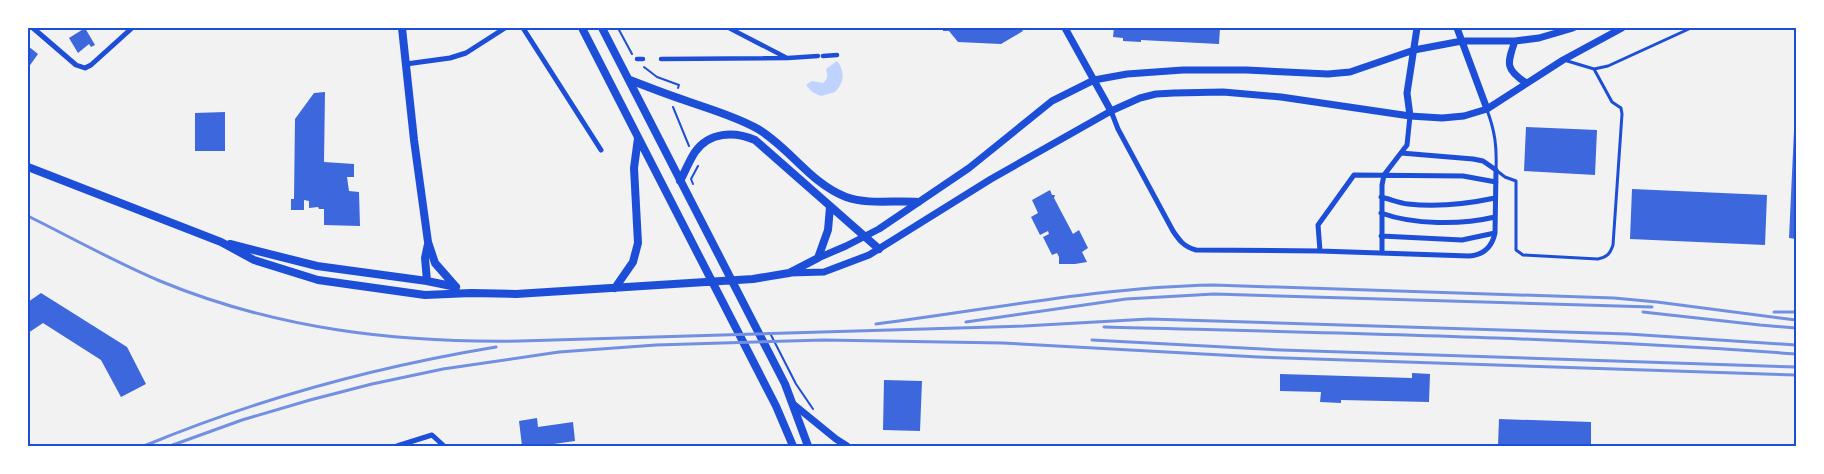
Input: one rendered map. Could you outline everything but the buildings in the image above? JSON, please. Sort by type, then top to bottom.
[{"type":"main road","points":[[402,28],[414,140],[428,242],[435,263],[456,287]]},
{"type":"main road","points":[[582,28],[764,384],[791,445]]},
{"type":"main road","points":[[602,28],[785,384],[808,446]]},
{"type":"main road","points":[[630,80],[740,120],[759,130],[773,139],[821,182],[847,197],[879,202],[897,200],[918,202]]},
{"type":"main road","points":[[682,184],[694,153],[702,144],[712,137],[727,134],[743,135],[755,140],[879,249]]},
{"type":"main road","points":[[615,288],[633,262],[638,244],[634,168],[638,138]]},
{"type":"main road","points":[[28,167],[220,242],[254,260],[318,280],[425,295],[516,294],[753,280],[789,273],[818,258],[828,230],[830,207]]},
{"type":"main road","points":[[220,242],[253,248],[317,266],[427,281],[456,287],[471,293]]},
{"type":"main road","points":[[425,295],[427,281],[425,258],[428,242]]},
{"type":"main road","points":[[427,281],[435,263]]},
{"type":"street","points":[[33,28],[82,68],[91,65],[132,28]]},
{"type":"street","points":[[406,64],[450,58],[466,53],[505,28]]},
{"type":"street","points":[[523,28],[601,150]]},
{"type":"street","points":[[729,28],[788,58]]},
{"type":"street","points":[[1065,28],[1173,231],[1184,245],[1196,250],[1320,250],[1477,255],[1489,247],[1494,240],[1495,233],[1496,170],[1483,161],[1473,159],[1401,153]]},
{"type":"street","points":[[1382,253],[1381,197],[1384,175],[1407,145],[1410,116],[1407,93],[1417,28]]},
{"type":"street","points":[[1457,28],[1487,109]]},
{"type":"street","points":[[818,258],[864,237],[969,168],[1052,101],[1094,80],[1127,74],[1183,70],[1246,70],[1328,74],[1350,72],[1414,50],[1462,41],[1515,41],[1539,38],[1573,28]]},
{"type":"street","points":[[789,273],[824,272],[869,255],[991,179],[1110,111],[1140,98],[1156,94],[1223,92],[1281,97],[1410,116],[1442,118],[1457,116],[1487,109],[1563,60],[1622,28]]},
{"type":"street","points":[[1515,41],[1508,67],[1514,75],[1526,84]]},
{"type":"street","points":[[661,59],[788,58],[837,55]]},
{"type":"street","points":[[637,59],[643,59]]},
{"type":"street","points":[[1320,250],[1318,226],[1354,175],[1463,176],[1496,182]]},
{"type":"street","points":[[1381,197],[1408,204],[1470,204],[1495,198]]},
{"type":"street","points":[[1381,213],[1393,218],[1413,220],[1471,222],[1495,217]]},
{"type":"street","points":[[1381,236],[1462,240],[1495,233]]},
{"type":"street","points":[[793,404],[836,440],[847,446]]},
{"type":"street","points":[[397,446],[432,435],[444,446]]},
{"type":"lane","points":[[1563,60],[1594,68],[1608,66],[1691,28]]},
{"type":"lane","points":[[1487,109],[1497,148],[1496,170],[1505,177],[1516,181],[1516,247],[1519,254],[1605,258],[1610,254],[1613,245],[1623,121],[1622,108],[1612,102],[1594,68]]},
{"type":"path","points":[[679,85],[673,102],[674,108],[691,150],[700,160],[696,173],[691,179],[693,186]]},
{"type":"water","points":[[837,61],[843,76],[841,84],[835,92],[821,96],[812,92],[806,85],[812,81],[823,83],[827,77],[826,69]]},
{"type":"railway","points":[[28,216],[143,274],[204,297],[292,322],[382,336],[474,341],[520,341],[1024,326],[1149,319],[1628,334],[1796,345]]},
{"type":"railway","points":[[876,324],[1128,290],[1213,285],[1614,298],[1796,320]]},
{"type":"railway","points":[[966,322],[1126,299],[1214,294],[1652,307]]},
{"type":"railway","points":[[1643,312],[1796,328]]},
{"type":"railway","points":[[1774,312],[1796,312]]},
{"type":"railway","points":[[1104,327],[1623,343],[1796,354]]},
{"type":"railway","points":[[170,446],[242,420],[310,400],[372,384],[443,369],[559,352],[656,345],[824,340],[1003,343],[1258,357],[1796,375]]},
{"type":"railway","points":[[1092,340],[1281,350],[1796,367]]},
{"type":"railway","points":[[144,446],[273,399],[317,386],[406,364],[496,347]]}]
